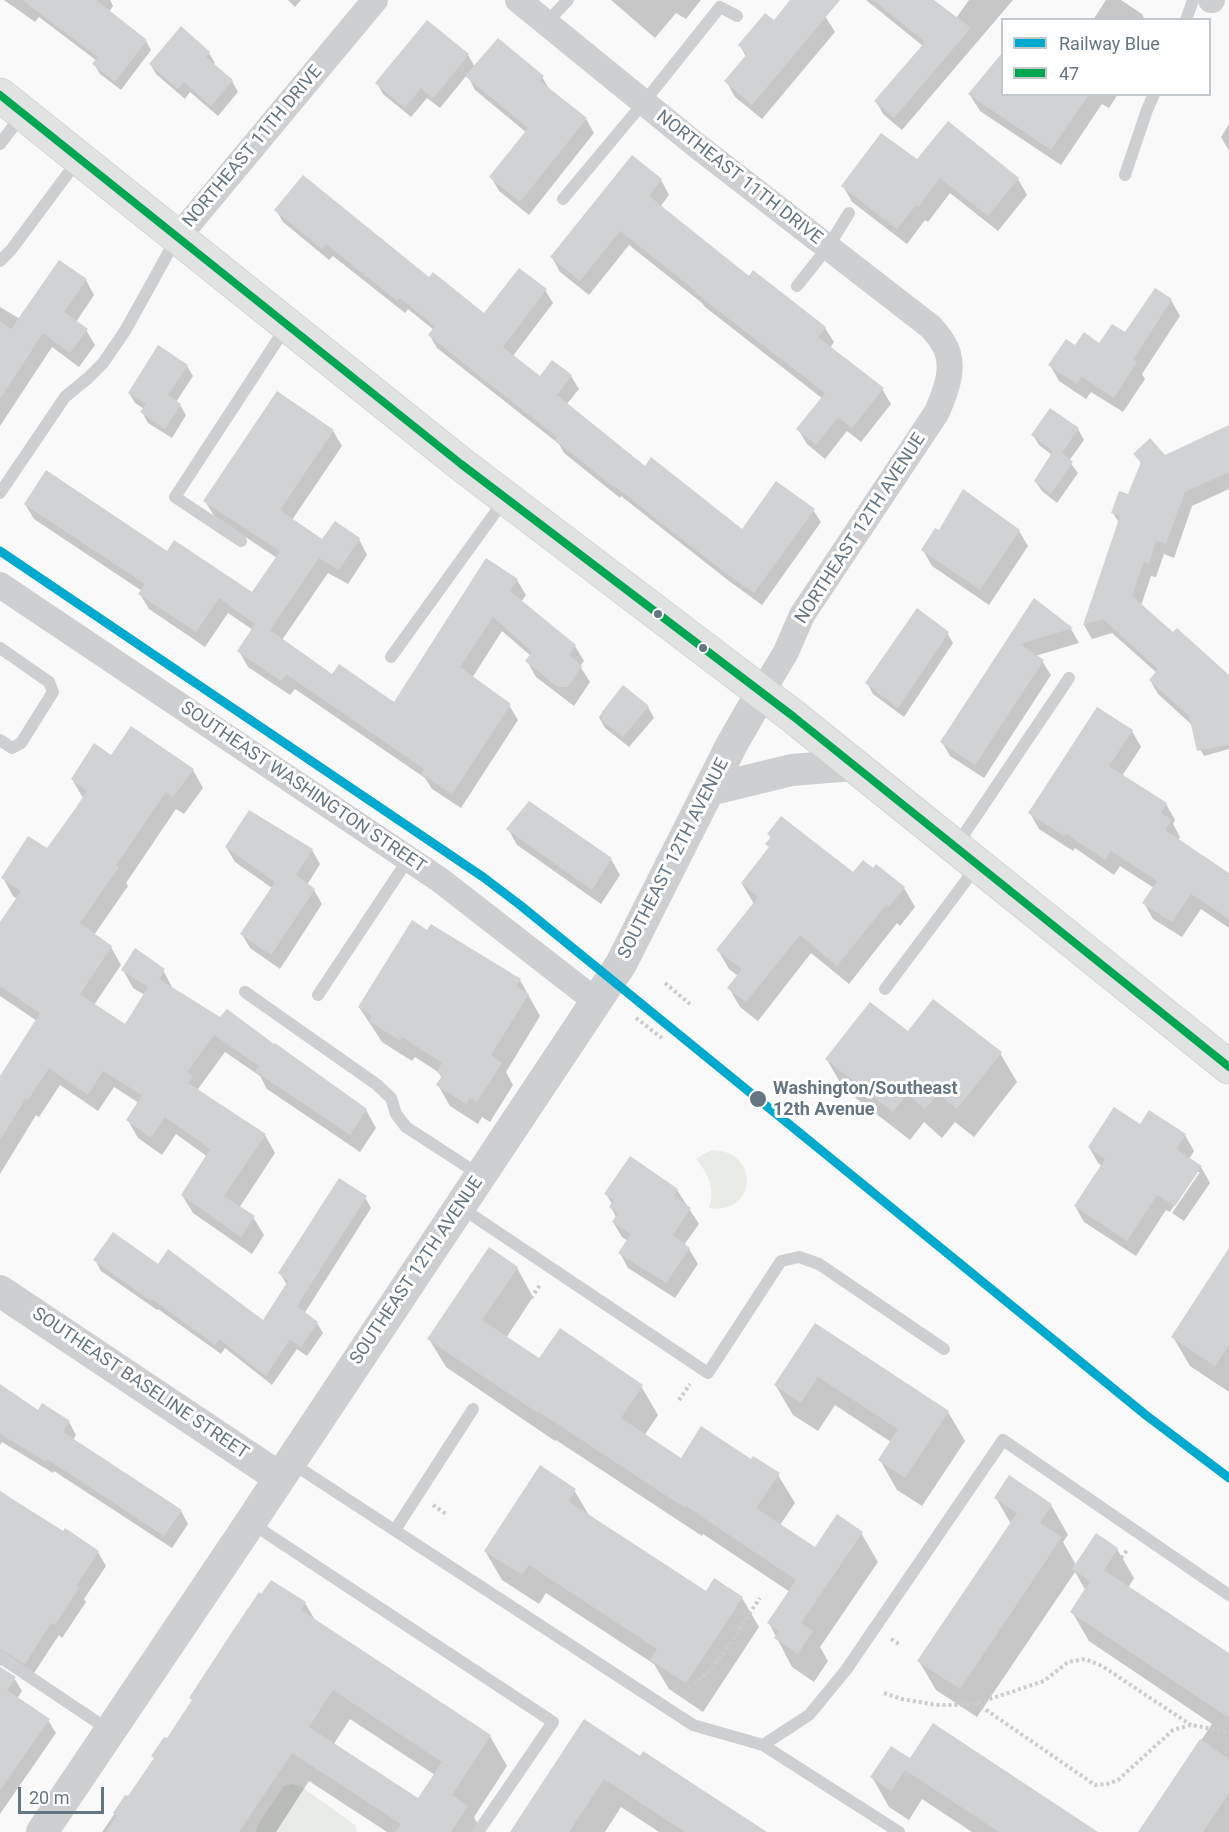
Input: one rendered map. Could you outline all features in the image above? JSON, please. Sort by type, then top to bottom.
[{"type":"main road","points":[[11,104],[505,498],[762,692],[1229,1067]]},
{"type":"street","name":"NORTHEAST 11TH DRIVE","points":[[177,238],[375,0]]},
{"type":"street","name":"NORTHEAST 11TH DRIVE","points":[[518,0],[828,248],[931,327],[945,344],[950,363]]},
{"type":"street","name":"NORTHEAST 12TH AVENUE","points":[[762,692],[786,652],[802,615],[937,412],[948,388],[950,363]]},
{"type":"street","name":"SOUTHEAST WASHINGTON STREET","points":[[0,585],[409,858],[597,1002]]},
{"type":"street","name":"SOUTHEAST 12TH AVENUE","points":[[42,1832],[621,964],[732,744],[762,692]]},
{"type":"street","points":[[709,790],[792,770],[853,765]]},
{"type":"street","name":"SOUTHEAST BASELINE STREET","points":[[0,1291],[285,1470]]},
{"type":"lane","points":[[546,23],[568,0]]},
{"type":"lane","points":[[1187,18],[1192,0]]},
{"type":"lane","points":[[563,199],[644,102],[717,3],[737,16]]},
{"type":"lane","points":[[1125,175],[1153,96]]},
{"type":"lane","points":[[0,144],[11,104]]},
{"type":"lane","points":[[0,261],[11,250],[80,159]]},
{"type":"lane","points":[[797,286],[828,248],[849,213]]},
{"type":"lane","points":[[0,493],[65,397],[103,363],[177,238]]},
{"type":"lane","points":[[241,541],[175,497],[287,326]]},
{"type":"lane","points":[[392,657],[505,498]]},
{"type":"lane","points":[[0,648],[49,682],[53,692],[21,743],[12,748],[0,740]]},
{"type":"lane","points":[[885,989],[967,856],[1069,678]]},
{"type":"lane","points":[[318,995],[409,858]]},
{"type":"lane","points":[[245,992],[376,1084],[392,1098],[396,1114],[406,1127],[480,1176]]},
{"type":"lane","points":[[460,1207],[708,1372],[781,1261],[799,1257],[819,1264],[944,1349]]},
{"type":"lane","points":[[395,1530],[473,1409]]},
{"type":"lane","points":[[763,1745],[809,1715],[846,1670],[1003,1440],[1229,1595]]},
{"type":"lane","points":[[285,1470],[395,1530],[693,1725],[763,1745],[899,1832]]},
{"type":"lane","points":[[250,1523],[553,1722],[478,1832]]},
{"type":"lane","points":[[0,1657],[109,1730]]},
{"type":"path","points":[[665,983],[690,1004]]},
{"type":"path","points":[[636,1018],[662,1038]]},
{"type":"path","points":[[531,1298],[544,1279]]},
{"type":"path","points":[[679,1400],[693,1378]]},
{"type":"path","points":[[688,1687],[700,1680],[718,1660],[760,1598]]},
{"type":"path","points":[[884,1693],[936,1705],[976,1703],[1044,1682],[1068,1662],[1085,1659],[1102,1666],[1191,1725],[1229,1732]]},
{"type":"path","points":[[976,1703],[1095,1785],[1118,1780],[1173,1730],[1191,1725]]},
{"type":"shaded area","points":[[713,1150],[729,1154],[740,1161],[746,1172],[747,1183],[744,1194],[736,1203],[724,1208],[709,1208],[712,1195],[710,1182],[696,1159]]},
{"type":"shaded area","points":[[293,1784],[302,1787],[355,1825],[357,1832],[256,1832],[260,1821],[284,1786]]},
{"type":"building","points":[[22,0],[96,0],[147,40],[115,82],[92,64],[98,57]]},
{"type":"building","points":[[790,0],[840,0],[752,105],[724,81],[747,54],[738,45],[765,13],[774,20]]},
{"type":"building","points":[[873,0],[934,0],[971,28],[894,118],[874,101],[925,42]]},
{"type":"building","points":[[427,20],[469,54],[433,99],[421,88],[405,108],[375,83]]},
{"type":"building","points":[[181,26],[210,52],[206,57],[233,80],[211,106],[184,82],[178,89],[149,64]]},
{"type":"building","points":[[498,38],[544,76],[540,81],[587,118],[520,202],[489,177],[528,128],[465,76]]},
{"type":"building","points":[[1001,54],[1001,96],[1088,96],[1051,150],[968,94]]},
{"type":"building","points":[[948,121],[1019,178],[988,216],[940,178],[918,207],[916,205],[897,229],[841,186],[881,133],[917,159]]},
{"type":"building","points":[[632,155],[662,179],[649,196],[749,276],[753,270],[826,327],[818,337],[884,388],[852,428],[838,417],[816,445],[796,429],[825,393],[694,292],[696,291],[620,231],[580,281],[550,257]]},
{"type":"building","points":[[303,175],[429,277],[433,272],[484,313],[519,268],[547,289],[503,347],[540,376],[552,360],[572,375],[557,395],[645,466],[651,457],[742,529],[776,481],[815,509],[754,593],[612,486],[555,440],[557,437],[428,335],[435,326],[400,298],[397,301],[326,244],[322,249],[274,210]]},
{"type":"building","points":[[59,260],[87,279],[64,312],[88,329],[70,353],[43,333],[0,399],[0,321],[11,329]]},
{"type":"building","points":[[1155,288],[1172,299],[1133,360],[1137,362],[1114,398],[1082,377],[1077,384],[1048,365],[1066,339],[1075,345],[1084,332],[1099,343],[1112,324],[1125,332]]},
{"type":"building","points":[[158,345],[188,365],[168,395],[181,404],[165,429],[140,412],[146,404],[128,393]]},
{"type":"building","points":[[277,391],[334,430],[280,510],[322,539],[335,521],[360,538],[339,570],[319,558],[270,630],[332,674],[339,664],[394,702],[486,558],[518,579],[510,591],[576,645],[569,655],[582,666],[568,687],[558,687],[525,661],[532,652],[493,617],[460,667],[511,704],[452,794],[421,774],[424,769],[286,674],[281,681],[237,651],[255,624],[219,598],[196,632],[138,594],[145,584],[24,504],[46,470],[167,551],[174,540],[252,592],[280,551],[203,501]]},
{"type":"building","points":[[1050,408],[1079,428],[1062,453],[1073,462],[1051,494],[1034,481],[1053,451],[1031,435]]},
{"type":"building","points":[[1229,425],[1229,472],[1185,492],[1166,544],[1156,541],[1149,564],[1144,562],[1132,596],[1173,632],[1177,628],[1229,675],[1229,745],[1197,751],[1189,716],[1149,680],[1158,669],[1103,619],[1083,625],[1120,516],[1111,513],[1119,491],[1128,494],[1141,462],[1133,454],[1150,438],[1165,455]]},
{"type":"building","points":[[963,489],[1020,530],[980,590],[921,550],[935,528],[939,530]]},
{"type":"building","points":[[1034,598],[1073,628],[1020,644],[1044,660],[975,765],[940,742]]},
{"type":"building","points":[[917,608],[949,632],[898,708],[865,683]]},
{"type":"building","points":[[623,685],[649,706],[623,737],[602,721],[602,712]]},
{"type":"building","points":[[1097,707],[1133,730],[1109,766],[1167,803],[1161,813],[1172,820],[1165,830],[1229,873],[1229,919],[1191,894],[1172,922],[1142,903],[1157,881],[1111,851],[1105,860],[1065,833],[1064,836],[1028,813]]},
{"type":"building","points":[[131,726],[194,769],[173,797],[166,792],[116,865],[119,867],[80,923],[112,946],[80,994],[125,1024],[148,987],[121,970],[135,948],[165,969],[159,979],[220,1017],[227,1009],[367,1109],[350,1135],[255,1071],[259,1066],[214,1035],[187,1072],[193,1076],[188,1083],[266,1134],[224,1196],[255,1216],[241,1237],[181,1195],[210,1149],[165,1117],[151,1138],[126,1120],[142,1095],[103,1071],[88,1095],[49,1068],[28,1100],[26,1098],[0,1140],[0,1076],[40,1013],[0,986],[0,922],[21,891],[1,878],[28,836],[47,848],[75,809],[87,791],[71,779],[94,743],[111,755]]},
{"type":"building","points":[[529,801],[612,858],[592,890],[506,829]]},
{"type":"building","points":[[249,810],[313,849],[296,875],[315,889],[271,955],[240,934],[275,882],[225,847]]},
{"type":"building","points":[[781,816],[853,872],[863,860],[873,868],[876,864],[905,887],[889,907],[886,905],[837,966],[800,935],[746,1002],[727,988],[742,969],[716,950],[758,897],[741,883],[769,847],[765,844],[771,837],[767,834]]},
{"type":"building","points":[[412,920],[427,930],[431,924],[521,979],[516,986],[529,994],[491,1055],[502,1063],[477,1102],[470,1098],[466,1104],[436,1085],[442,1076],[437,1072],[442,1063],[402,1037],[400,1041],[369,1021],[372,1016],[358,1007]]},
{"type":"building","points":[[933,999],[1002,1052],[957,1109],[938,1094],[925,1109],[907,1094],[893,1112],[825,1059],[870,1002],[908,1031]]},
{"type":"building","points":[[1114,1107],[1140,1124],[1149,1110],[1186,1134],[1176,1149],[1202,1166],[1175,1206],[1157,1195],[1127,1241],[1074,1206],[1105,1159],[1088,1147]]},
{"type":"building","points":[[630,1156],[678,1189],[674,1196],[691,1208],[673,1235],[690,1248],[666,1283],[618,1253],[631,1234],[612,1222],[618,1213],[609,1207],[614,1200],[604,1194]]},
{"type":"building","points":[[339,1178],[367,1196],[297,1306],[318,1322],[301,1347],[290,1339],[266,1376],[219,1339],[215,1345],[93,1260],[113,1232],[158,1264],[168,1249],[263,1320],[288,1281],[278,1273]]},
{"type":"building","points":[[489,1247],[518,1267],[482,1320],[539,1358],[560,1328],[643,1385],[621,1418],[681,1458],[701,1426],[751,1459],[753,1456],[780,1473],[756,1508],[815,1547],[837,1514],[863,1532],[801,1623],[813,1631],[798,1654],[774,1638],[779,1631],[767,1623],[796,1580],[686,1506],[685,1508],[427,1339]]},
{"type":"building","points":[[1229,1248],[1229,1345],[1215,1366],[1171,1337]]},
{"type":"building","points":[[815,1323],[949,1411],[905,1478],[878,1460],[898,1429],[818,1377],[801,1403],[774,1385]]},
{"type":"building","points":[[0,1384],[38,1410],[42,1403],[70,1421],[63,1432],[182,1510],[164,1536],[47,1459],[45,1461],[0,1434]]},
{"type":"building","points":[[540,1465],[576,1489],[568,1501],[706,1591],[714,1578],[743,1597],[686,1683],[650,1660],[657,1649],[529,1565],[522,1575],[484,1551]]},
{"type":"building","points":[[1009,1475],[1052,1504],[1040,1523],[1062,1537],[960,1689],[917,1661],[1017,1513],[994,1498]]},
{"type":"building","points":[[0,1491],[63,1531],[65,1528],[99,1551],[76,1586],[79,1588],[55,1625],[51,1623],[25,1664],[0,1649]]},
{"type":"building","points":[[1096,1533],[1118,1548],[1104,1570],[1229,1653],[1229,1718],[1070,1612],[1090,1581],[1072,1569]]},
{"type":"building","points":[[271,1580],[306,1602],[301,1610],[491,1735],[452,1795],[468,1806],[451,1832],[395,1832],[401,1824],[292,1753],[239,1832],[106,1832],[117,1816],[113,1813],[125,1795],[128,1796],[154,1758],[151,1756],[164,1737],[167,1738],[192,1700],[189,1698],[230,1635],[259,1592],[261,1594]],"holes":[[[333,1690],[442,1762],[418,1798],[309,1727]]]},
{"type":"building","points":[[0,1667],[16,1677],[7,1690],[50,1719],[0,1790]]},
{"type":"building","points":[[584,1719],[640,1756],[643,1751],[767,1832],[685,1832],[604,1779],[569,1832],[510,1832]]},
{"type":"building","points":[[933,1723],[1098,1832],[999,1832],[905,1770],[891,1791],[870,1777],[891,1746],[910,1758]]},
{"type":"building","points":[[1200,1739],[1229,1759],[1229,1793],[1203,1832],[1138,1832]]},
{"type":"rail line","name":"Blue","points":[[0,551],[483,877],[1147,1416],[1229,1478]]},
{"type":"transit line","name":"47","points":[[0,95],[461,464],[794,717],[1229,1067]]},
{"type":"place","name":"Washington/Southeast 12th Avenue","points":[[758,1099]]}]
